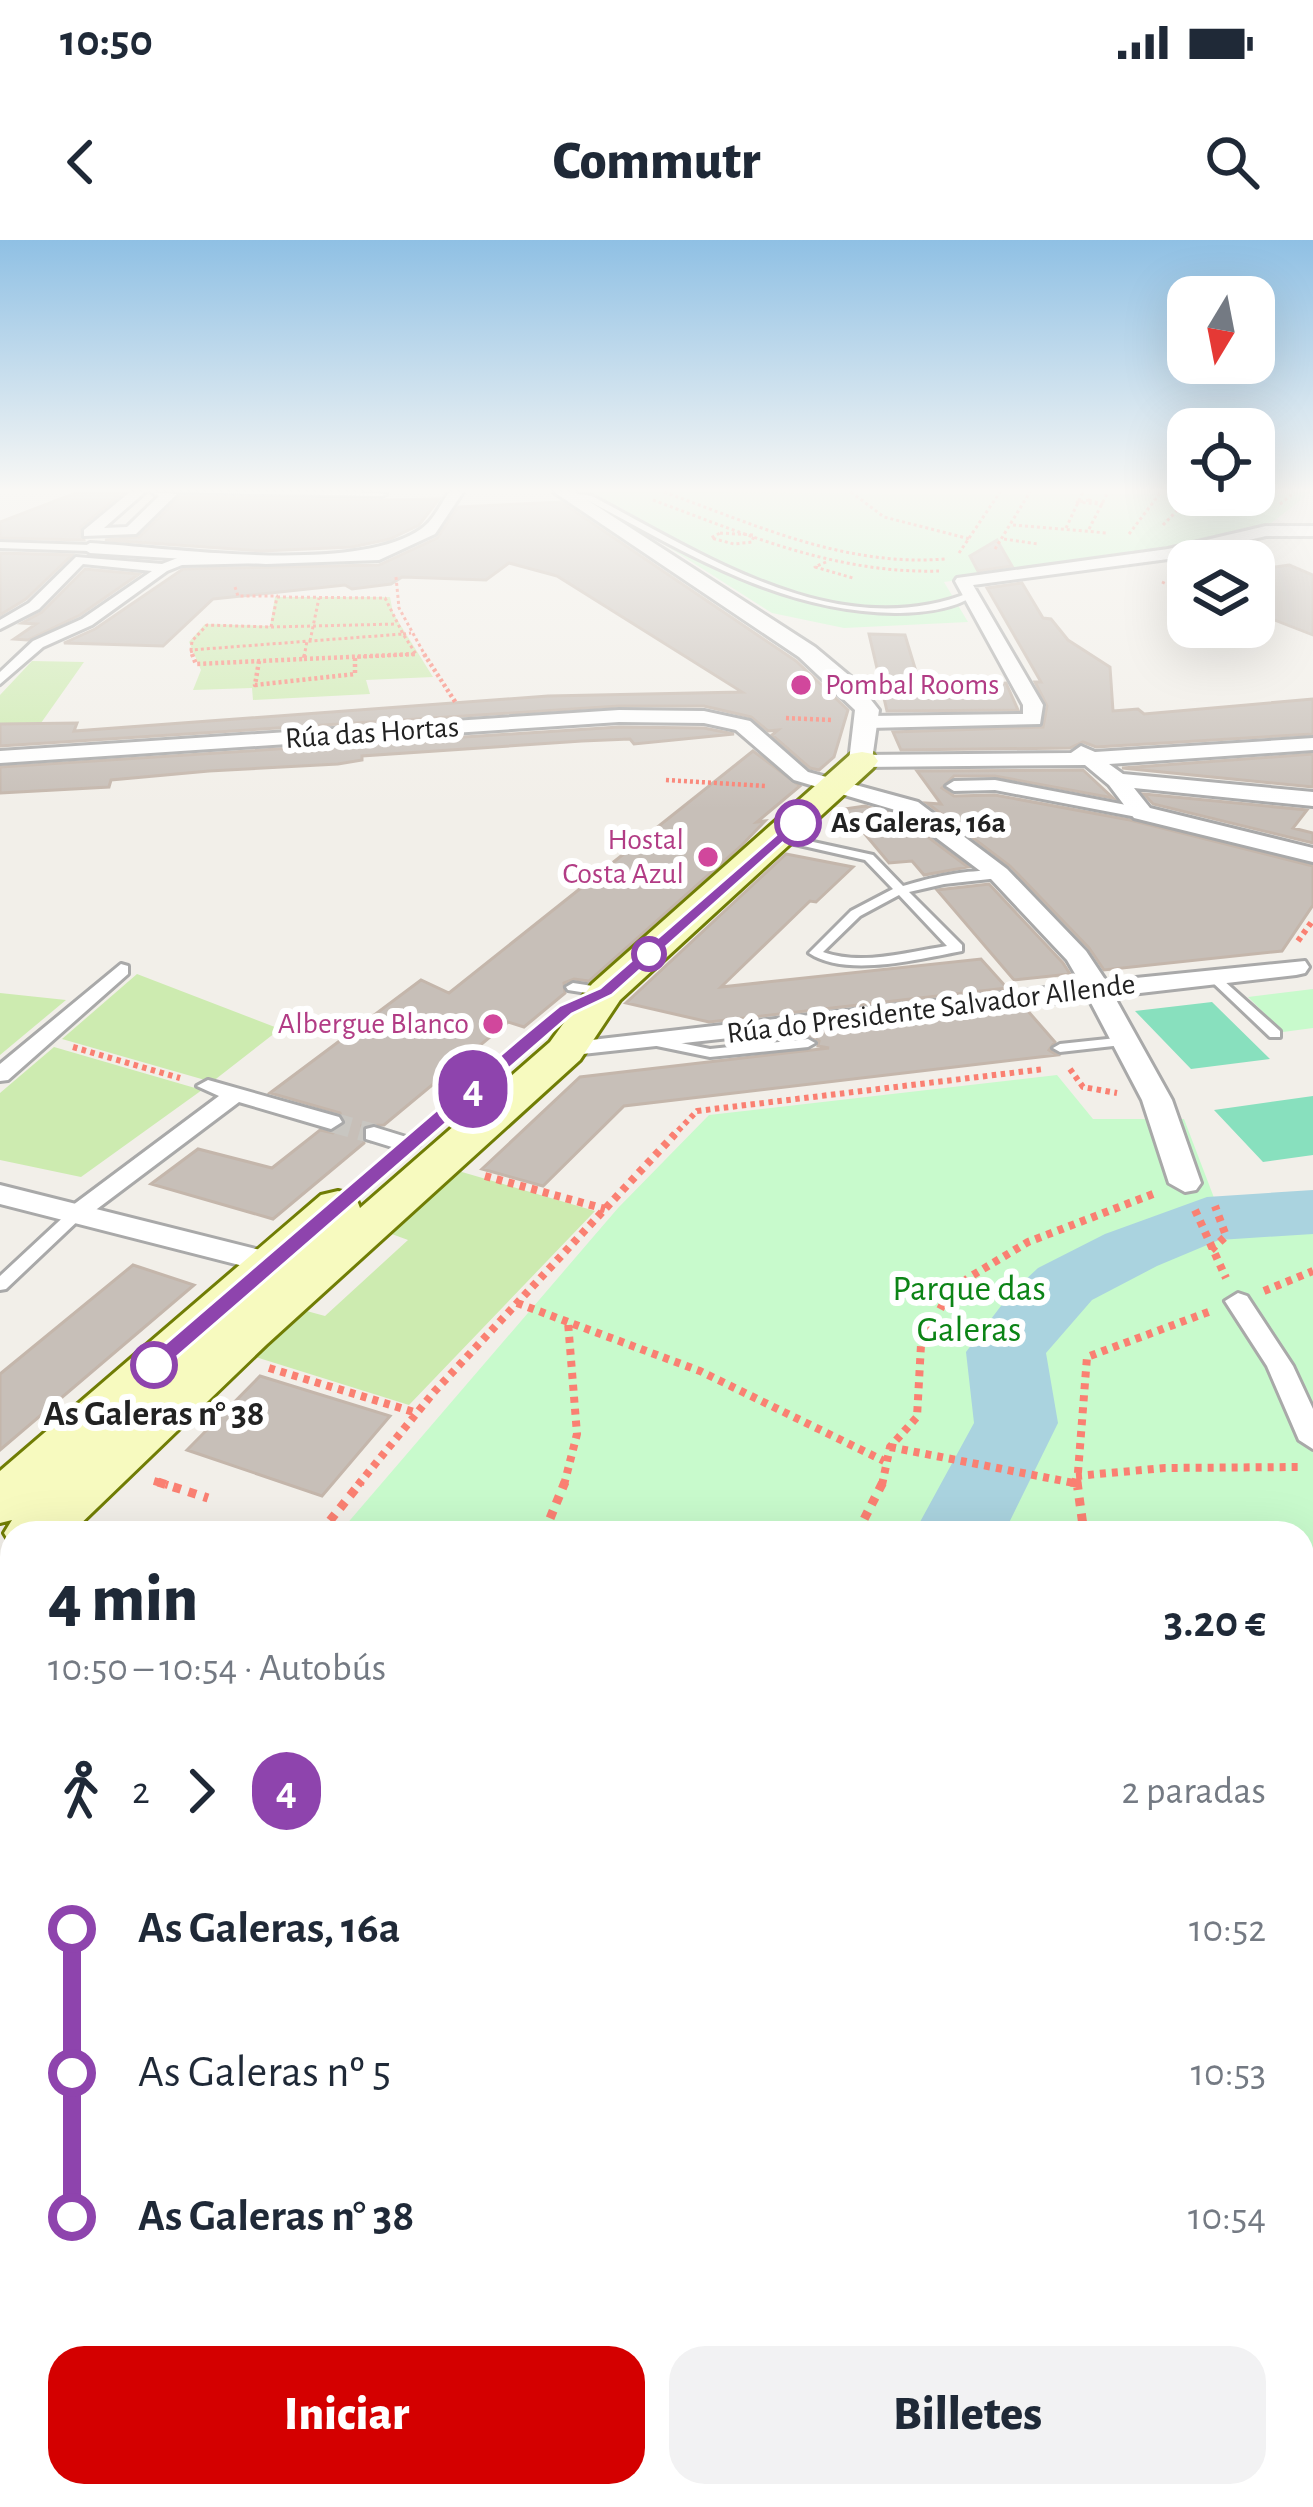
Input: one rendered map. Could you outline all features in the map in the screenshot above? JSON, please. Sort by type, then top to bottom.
[{"type":"main road","points":[[46,1521],[408,1147],[581,1020],[781,838],[839,776]]},
{"type":"main road","points":[[0,1503],[278,1282]]},
{"type":"street","points":[[0,625],[42,598]]},
{"type":"street","points":[[0,680],[38,644],[87,622],[120,598]]},
{"type":"street","points":[[724,598],[807,652],[855,694],[866,710],[839,776]]},
{"type":"street","points":[[972,598],[1048,729],[1117,780],[1142,812]]},
{"type":"street","name":"Rúa das Hortas","points":[[0,757],[619,716],[704,717],[743,725],[794,770],[839,776]]},
{"type":"street","points":[[860,722],[1048,729]]},
{"type":"street","points":[[839,776],[1313,744]]},
{"type":"street","points":[[839,776],[910,807],[999,874],[1077,956],[1156,1100],[1187,1189]]},
{"type":"street","points":[[1117,780],[1313,800]]},
{"type":"street","points":[[954,786],[995,785],[1142,812],[1313,855]]},
{"type":"street","name":"Rúa do Presidente Salvador Allende","points":[[581,1020],[652,1041],[1296,967]]},
{"type":"street","points":[[0,1075],[121,970]]},
{"type":"street","points":[[208,1085],[332,1121]]},
{"type":"street","points":[[77,1213],[235,1095]]},
{"type":"street","points":[[0,1194],[77,1213],[278,1282]]},
{"type":"street","points":[[1238,1301],[1280,1366],[1313,1440]]},
{"type":"lane","points":[[797,598],[813,604],[893,611],[944,606],[954,598]]},
{"type":"lane","points":[[781,838],[869,857],[900,890],[957,949],[849,962],[825,959],[815,953],[831,934],[900,890],[925,880],[999,874]]},
{"type":"lane","points":[[1214,976],[1275,1034]]},
{"type":"lane","points":[[652,1041],[710,1053],[808,1043]]},
{"type":"lane","points":[[1060,1048],[1126,1041]]},
{"type":"lane","points":[[0,1285],[77,1213]]},
{"type":"path","points":[[271,627],[277,598]]},
{"type":"path","points":[[310,598],[385,598],[416,654],[196,664],[192,641],[207,625],[397,624]]},
{"type":"path","points":[[304,659],[319,598]]},
{"type":"path","points":[[396,598],[465,727]]},
{"type":"path","points":[[191,650],[412,633]]},
{"type":"path","points":[[259,661],[255,685],[355,674],[355,657]]},
{"type":"path","points":[[786,718],[860,722]]},
{"type":"path","points":[[666,780],[770,786]]},
{"type":"path","points":[[43,1039],[208,1085]]},
{"type":"path","points":[[330,1521],[417,1414],[697,1111],[1045,1069]]},
{"type":"path","points":[[408,1147],[605,1209]]},
{"type":"path","points":[[864,1521],[881,1492],[890,1448],[917,1417],[927,1325],[949,1296],[1021,1246],[1081,1219],[1187,1189],[1211,1250],[1222,1244],[1226,1232],[1215,1206]]},
{"type":"path","points":[[1083,1521],[1078,1480],[1088,1357],[1313,1271]]},
{"type":"path","points":[[517,1303],[700,1371],[884,1461]]},
{"type":"path","points":[[549,1521],[567,1477],[577,1434],[568,1322]]},
{"type":"path","points":[[262,1366],[417,1414]]},
{"type":"path","points":[[890,1448],[1037,1477],[1078,1480],[1165,1468],[1313,1466]]},
{"type":"path","points":[[137,1476],[208,1498]]},
{"type":"green space","points":[[275,598],[390,598],[393,613],[433,677],[366,680],[370,694],[253,700],[252,688],[193,690],[201,670],[189,642],[205,624],[270,626]]},
{"type":"green space","points":[[748,598],[953,598],[968,622],[844,628],[772,613]]},
{"type":"green space","points":[[32,661],[84,662],[41,723],[0,724],[0,695]]},
{"type":"green space","points":[[137,974],[280,1029],[212,1082],[62,1039]]},
{"type":"green space","points":[[1313,989],[1313,1028],[1283,1032],[1248,997]]},
{"type":"green space","points":[[0,993],[66,1000],[0,1055]]},
{"type":"green space","points":[[1212,1002],[1270,1059],[1191,1069],[1135,1011]]},
{"type":"green space","points":[[54,1047],[202,1090],[81,1177],[0,1160],[0,1093]]},
{"type":"green space","name":"Parque das Galeras","points":[[1057,1075],[1093,1119],[1184,1119],[1216,1203],[1278,1207],[1313,1203],[1313,1521],[349,1521],[618,1208],[709,1115]]},
{"type":"green space","points":[[1313,1096],[1313,1155],[1263,1162],[1214,1110]]},
{"type":"green space","points":[[455,1170],[595,1211],[409,1405],[252,1356],[303,1310],[325,1316],[408,1240],[389,1233]]},
{"type":"building","points":[[0,598],[27,598],[26,599],[0,615]]},
{"type":"building","points":[[56,598],[105,598],[28,640],[14,639],[36,624],[22,623]]},
{"type":"building","points":[[141,598],[224,598],[213,599],[163,646],[64,643],[95,629]]},
{"type":"building","points":[[592,598],[703,598],[796,661],[848,710],[834,757],[819,770],[810,768],[772,735],[778,730],[768,731],[751,717],[704,706],[619,706],[0,746],[0,724],[77,723],[74,731],[548,696],[742,692]]},
{"type":"building","points":[[993,598],[1031,598],[1043,618],[1051,619],[1068,640],[1110,667],[1113,711],[1138,709],[1144,714],[1313,699],[1313,734],[1096,747],[1083,742],[1070,748],[901,750],[893,732],[1043,727],[1047,706],[1035,682],[1041,682]]},
{"type":"building","points":[[1275,598],[1313,598],[1313,635],[1275,620]]},
{"type":"building","points":[[869,634],[905,635],[921,688],[1006,683],[1018,710],[887,711]]},
{"type":"building","points":[[619,727],[704,728],[734,734],[634,744],[630,739],[582,741],[362,756],[362,760],[338,764],[209,771],[111,780],[109,787],[0,793],[0,767]]},
{"type":"building","points":[[753,751],[800,786],[757,822],[765,821],[742,845],[589,981],[564,983],[565,993],[524,1027],[508,1022],[384,1125],[362,1126],[364,1143],[273,1219],[151,1184],[198,1149],[272,1168],[320,1130],[333,1133],[344,1126],[340,1113],[270,1093],[421,980],[449,993]]},
{"type":"building","points":[[1313,754],[1313,787],[1122,768]]},
{"type":"building","points":[[1083,770],[1113,798],[995,776],[954,776],[942,788],[954,796],[995,795],[1130,820],[1313,866],[1313,905],[1282,951],[1104,970],[1089,948],[1010,866],[927,803],[941,804],[917,771]]},
{"type":"building","points":[[1144,794],[1307,810],[1293,828],[1313,833],[1313,843],[1153,804]]},
{"type":"building","points":[[865,806],[900,816],[968,867],[924,875],[912,861],[889,863],[844,809]]},
{"type":"building","points":[[786,854],[853,867],[816,902],[810,901],[721,987],[981,959],[1007,988],[709,1022],[626,1003]]},
{"type":"building","points":[[989,884],[1070,974],[1014,980],[937,890]]},
{"type":"building","points":[[1027,1010],[1055,1042],[1049,1050],[1057,1055],[624,1106],[543,1186],[482,1169],[580,1077],[829,1048],[818,1046],[819,1041],[810,1035],[778,1037]]},
{"type":"building","points":[[133,1265],[194,1285],[0,1450],[0,1374]]},
{"type":"building","points":[[260,1376],[390,1416],[322,1496],[187,1450]]},
{"type":"waterway","points":[[965,1521],[1016,1423],[1006,1352],[1037,1310],[1065,1284],[1207,1219],[1313,1212]]},
{"type":"tunnel","points":[[331,1122],[374,1134]]},
{"type":"bus line","name":"4","points":[[154,1365],[525,1043],[566,1010],[606,992],[798,823]]},
{"type":"place","name":"Pombal Rooms","points":[[801,685]]},
{"type":"place","name":"As Galeras, 16a","points":[[798,823]]},
{"type":"place","name":"Hostal Costa Azul","points":[[708,857]]},
{"type":"place","name":"Albergue Blanco","points":[[493,1024]]},
{"type":"place","name":"As Galeras n° 38","points":[[154,1365]]}]
